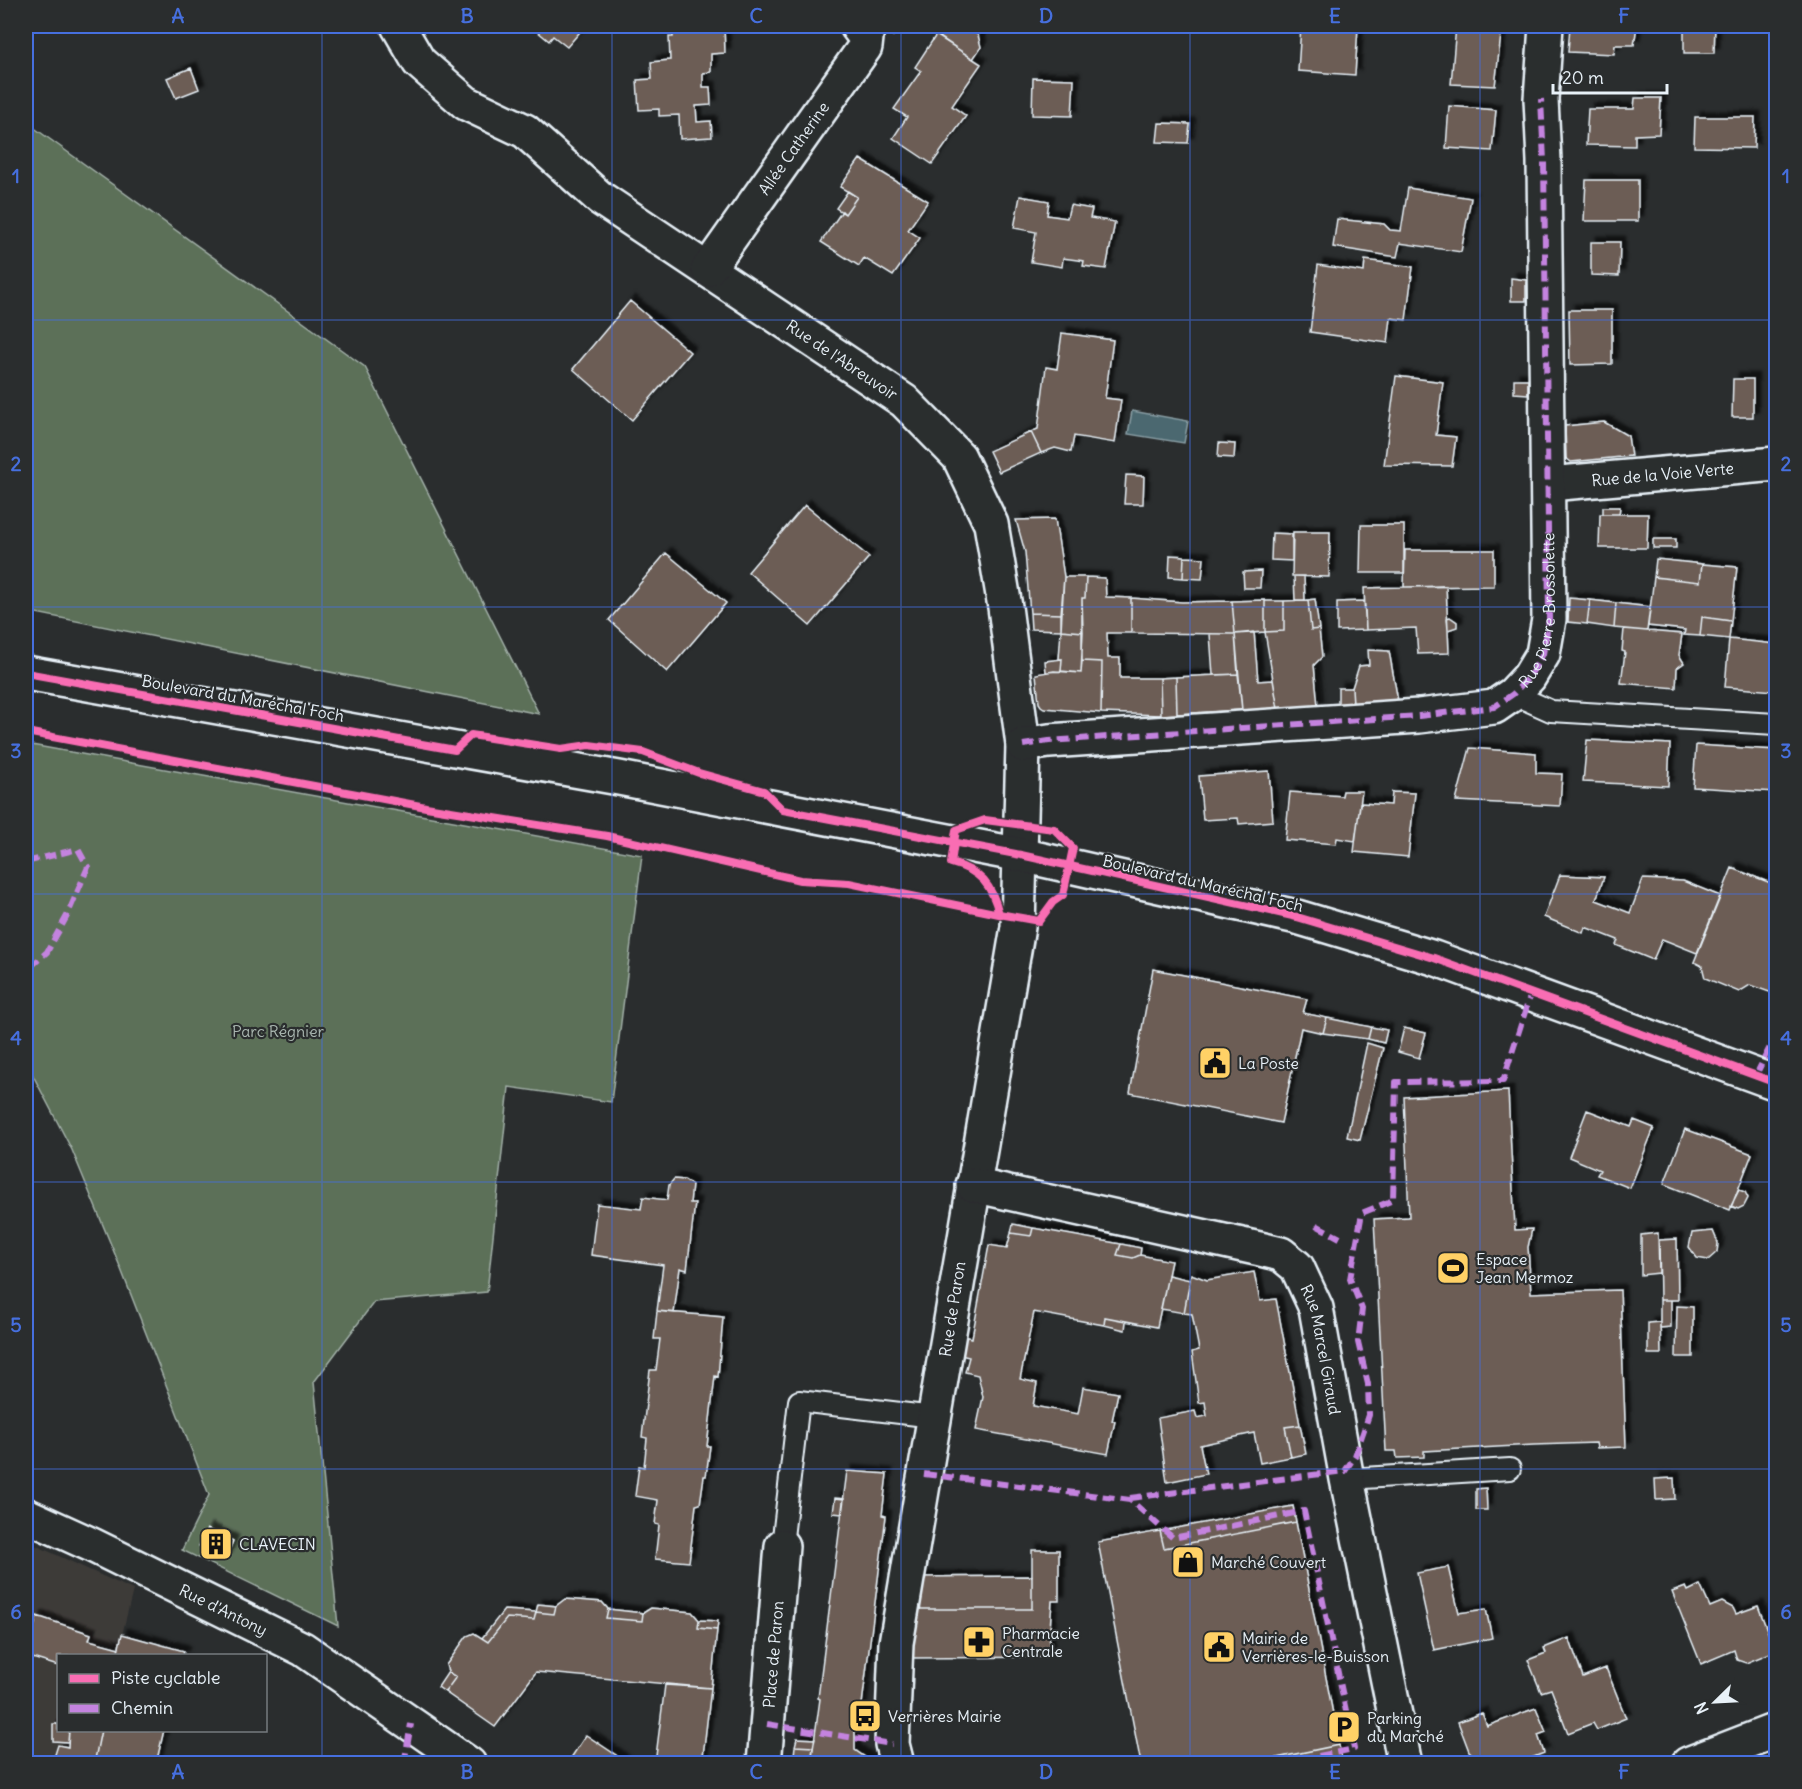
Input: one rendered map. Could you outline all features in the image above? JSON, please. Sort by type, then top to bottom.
[{"type":"street","name":"Rue de l'Abreuvoir","points":[[398,26],[419,62],[466,103],[525,131],[600,198],[903,401],[959,457],[991,524],[1005,607],[1023,745],[1021,855]]},
{"type":"street","name":"Allée Catherine","points":[[708,269],[865,46],[866,38],[861,28],[857,26]]},
{"type":"street","name":"Rue Pierre Brossolette","points":[[1023,745],[1049,741],[1419,716],[1494,707],[1513,694],[1529,677],[1543,654],[1549,619],[1544,161],[1540,99],[1546,26]]},
{"type":"street","name":"Rue de la Voie Verte","points":[[1549,484],[1776,464]]},
{"type":"street","name":"Boulevard du Maréchal Foch","points":[[26,673],[619,778],[1021,855],[1297,917],[1434,958],[1776,1083]]},
{"type":"street","name":"Rue de Paron","points":[[897,1764],[892,1744],[896,1643],[1018,927],[1021,855]]},
{"type":"street","name":"Rue Marcel Giraud","points":[[973,1185],[1281,1254],[1296,1267],[1316,1308],[1347,1479],[1405,1764]]},
{"type":"street","name":"Rue d'Antony","points":[[26,1515],[303,1649],[469,1764]]},
{"type":"street","name":"Place de Paron","points":[[764,1764],[782,1546]]},
{"type":"street","points":[[1688,1764],[1776,1730]]},
{"type":"lane","points":[[1513,694],[1551,711],[1776,723]]},
{"type":"lane","points":[[782,1546],[799,1401],[934,1417]]},
{"type":"lane","points":[[1347,1479],[1510,1469]]},
{"type":"shaded area","points":[[26,1541],[133,1590],[117,1654],[57,1654],[57,1732],[101,1732],[94,1763],[26,1764]]},
{"type":"green space","points":[[33,127],[365,367],[539,714],[26,611],[26,135]]},
{"type":"green space","name":"Parc Régnier","points":[[26,744],[642,855],[611,1102],[509,1087],[487,1292],[374,1302],[314,1382],[338,1626],[182,1550],[209,1495],[72,1150],[26,1062]]},
{"type":"water","points":[[1132,411],[1188,421],[1184,443],[1128,434]]},
{"type":"building","points":[[531,26],[585,26],[567,47],[553,36],[549,41]]},
{"type":"building","points":[[878,26],[900,26],[893,36]]},
{"type":"building","points":[[949,26],[964,26],[978,35],[981,47],[973,59],[940,37]]},
{"type":"building","points":[[1301,26],[1358,26],[1355,75],[1298,71]]},
{"type":"building","points":[[1456,26],[1502,26],[1495,86],[1451,84]]},
{"type":"building","points":[[1570,26],[1637,26],[1634,45],[1615,45],[1614,54],[1568,52]]},
{"type":"building","points":[[1684,26],[1715,26],[1714,53],[1684,53]]},
{"type":"building","points":[[724,27],[725,53],[711,54],[711,72],[703,73],[703,87],[710,87],[711,105],[696,106],[697,122],[711,121],[712,137],[680,139],[679,115],[659,116],[659,109],[639,110],[637,80],[652,79],[651,62],[670,60],[669,37],[673,37],[673,29]]},
{"type":"building","points":[[936,35],[981,64],[952,106],[966,116],[932,164],[893,138],[907,117],[894,109],[921,71],[915,67]]},
{"type":"building","points":[[191,68],[199,89],[176,98],[167,78]]},
{"type":"building","points":[[1033,78],[1074,79],[1072,116],[1032,115]]},
{"type":"building","points":[[1635,98],[1661,98],[1659,134],[1635,135],[1635,146],[1586,145],[1588,109],[1634,109]]},
{"type":"building","points":[[1449,106],[1496,110],[1492,151],[1446,148]]},
{"type":"building","points":[[1695,117],[1755,117],[1754,148],[1694,147]]},
{"type":"building","points":[[1159,123],[1190,124],[1188,143],[1157,142]]},
{"type":"building","points":[[860,159],[928,201],[908,230],[920,238],[893,276],[864,258],[859,266],[821,242],[842,211],[845,214],[857,197],[840,187]]},
{"type":"building","points":[[1586,180],[1638,180],[1638,221],[1584,221]]},
{"type":"building","points":[[1408,188],[1471,198],[1461,252],[1400,243],[1397,257],[1333,247],[1337,219],[1384,224],[1390,230],[1401,231]]},
{"type":"building","points":[[848,191],[857,197],[845,214],[836,208]]},
{"type":"building","points":[[1020,196],[1049,201],[1047,215],[1067,218],[1070,205],[1092,209],[1090,218],[1115,222],[1106,269],[1083,266],[1084,261],[1063,258],[1062,267],[1031,262],[1036,232],[1014,228]]},
{"type":"building","points":[[1591,242],[1620,242],[1619,276],[1591,275]]},
{"type":"building","points":[[1365,260],[1413,267],[1406,320],[1391,318],[1388,343],[1310,332],[1318,265],[1364,272]]},
{"type":"building","points":[[1511,278],[1526,280],[1526,301],[1511,301]]},
{"type":"building","points":[[630,301],[690,352],[632,420],[573,369]]},
{"type":"building","points":[[1569,310],[1612,310],[1612,364],[1570,365]]},
{"type":"building","points":[[1062,333],[1113,340],[1105,398],[1121,400],[1115,443],[1074,436],[1071,452],[1055,448],[1041,453],[1031,432],[1038,429],[1046,367],[1057,369]]},
{"type":"building","points":[[1396,376],[1443,382],[1436,435],[1456,437],[1452,466],[1384,465]]},
{"type":"building","points":[[1514,379],[1528,379],[1528,394],[1514,393]]},
{"type":"building","points":[[1733,379],[1753,379],[1753,417],[1732,417]]},
{"type":"building","points":[[1604,422],[1628,436],[1631,456],[1571,462],[1566,458],[1565,426]]},
{"type":"building","points":[[1031,432],[1041,453],[999,472],[989,451]]},
{"type":"building","points":[[1219,443],[1235,444],[1234,458],[1218,457]]},
{"type":"building","points":[[1126,475],[1144,476],[1143,504],[1124,504]]},
{"type":"building","points":[[805,505],[869,557],[810,626],[748,572]]},
{"type":"building","points":[[1603,507],[1620,507],[1619,514],[1603,514]]},
{"type":"building","points":[[1600,514],[1648,514],[1647,548],[1599,548]]},
{"type":"building","points":[[1055,519],[1064,577],[1061,614],[1030,613],[1025,552],[1016,520]]},
{"type":"building","points":[[1361,525],[1404,525],[1404,573],[1360,573]]},
{"type":"building","points":[[1293,532],[1330,532],[1329,577],[1292,576]]},
{"type":"building","points":[[1272,533],[1292,534],[1292,561],[1271,560]]},
{"type":"building","points":[[1653,539],[1676,539],[1676,548],[1653,548]]},
{"type":"building","points":[[1405,550],[1494,550],[1494,586],[1404,587]]},
{"type":"building","points":[[666,553],[726,603],[667,672],[609,620]]},
{"type":"building","points":[[1170,555],[1184,556],[1183,578],[1169,577]]},
{"type":"building","points":[[1184,557],[1204,558],[1202,579],[1183,578]]},
{"type":"building","points":[[1656,559],[1702,564],[1700,582],[1654,577]]},
{"type":"building","points":[[1702,564],[1737,567],[1731,621],[1702,617],[1700,636],[1684,635],[1685,630],[1648,626],[1654,577],[1700,582]]},
{"type":"building","points":[[1261,571],[1260,588],[1244,588],[1243,572]]},
{"type":"building","points":[[1294,576],[1304,576],[1305,600],[1295,600]]},
{"type":"building","points":[[1064,577],[1086,577],[1085,598],[1082,598],[1083,632],[1061,630]]},
{"type":"building","points":[[1086,577],[1105,578],[1106,597],[1131,598],[1131,633],[1107,633],[1108,658],[1120,658],[1120,678],[1160,678],[1161,715],[1101,713],[1102,662],[1082,661],[1082,598],[1085,598]]},
{"type":"building","points":[[1446,586],[1449,653],[1418,654],[1416,628],[1366,630],[1364,588]]},
{"type":"building","points":[[1131,598],[1182,602],[1232,601],[1235,634],[1131,633]]},
{"type":"building","points":[[1569,598],[1590,600],[1587,624],[1568,622]]},
{"type":"building","points":[[1315,599],[1319,629],[1311,630],[1308,600]]},
{"type":"building","points":[[1265,600],[1265,632],[1235,634],[1232,601]]},
{"type":"building","points":[[1308,600],[1311,630],[1319,629],[1322,657],[1314,665],[1318,706],[1278,709],[1265,632],[1284,631],[1284,601]]},
{"type":"building","points":[[1590,600],[1616,603],[1614,628],[1587,624]]},
{"type":"building","points":[[1265,601],[1284,601],[1284,631],[1265,632]]},
{"type":"building","points":[[1364,601],[1366,630],[1337,631],[1337,602]]},
{"type":"building","points":[[1616,603],[1650,607],[1647,631],[1614,628]]},
{"type":"building","points":[[1030,613],[1061,614],[1061,630],[1031,629]]},
{"type":"building","points":[[1450,617],[1457,622],[1457,627],[1448,630],[1447,618]]},
{"type":"building","points":[[1702,617],[1731,621],[1729,639],[1700,636]]},
{"type":"building","points":[[1624,629],[1682,634],[1679,655],[1684,663],[1677,668],[1676,688],[1621,683],[1625,652],[1622,651]]},
{"type":"building","points":[[1061,630],[1083,632],[1081,673],[1061,671],[1062,659],[1059,659]]},
{"type":"building","points":[[1254,632],[1258,681],[1273,680],[1278,709],[1242,710],[1235,634]]},
{"type":"building","points":[[1210,634],[1235,634],[1238,674],[1213,675]]},
{"type":"building","points":[[1729,639],[1776,644],[1775,691],[1725,687]]},
{"type":"building","points":[[1368,650],[1389,651],[1398,701],[1353,704],[1352,688],[1359,666],[1369,665]]},
{"type":"building","points":[[1062,659],[1061,671],[1046,672],[1045,661]]},
{"type":"building","points":[[1082,661],[1102,662],[1101,713],[1041,706],[1036,674],[1054,671],[1081,673]]},
{"type":"building","points":[[1238,674],[1242,710],[1177,714],[1176,677]]},
{"type":"building","points":[[1176,677],[1177,714],[1161,715],[1160,678]]},
{"type":"building","points":[[1338,688],[1352,688],[1353,704],[1338,705]]},
{"type":"building","points":[[1587,740],[1670,744],[1668,786],[1583,782]]},
{"type":"building","points":[[1696,745],[1776,750],[1776,792],[1693,787]]},
{"type":"building","points":[[1470,748],[1536,753],[1536,773],[1562,774],[1560,806],[1456,801]]},
{"type":"building","points":[[1269,771],[1273,821],[1239,824],[1238,818],[1203,820],[1199,776]]},
{"type":"building","points":[[1343,791],[1362,791],[1355,841],[1337,838],[1336,844],[1285,840],[1290,792],[1342,796]]},
{"type":"building","points":[[1392,792],[1415,793],[1408,857],[1354,852],[1360,803],[1391,805]]},
{"type":"building","points":[[1732,868],[1776,885],[1775,994],[1750,985],[1739,992],[1705,978],[1702,966],[1694,962]]},
{"type":"building","points":[[1560,875],[1604,877],[1596,900],[1630,913],[1643,879],[1683,881],[1720,896],[1697,953],[1662,939],[1653,960],[1616,945],[1618,940],[1585,927],[1583,933],[1544,917]]},
{"type":"building","name":"La Poste","points":[[1153,969],[1307,999],[1303,1013],[1327,1018],[1323,1033],[1301,1028],[1281,1123],[1130,1093]]},
{"type":"building","points":[[1327,1018],[1371,1027],[1368,1039],[1323,1033]]},
{"type":"building","points":[[1371,1027],[1387,1030],[1384,1043],[1368,1039]]},
{"type":"building","points":[[1404,1028],[1426,1033],[1419,1058],[1398,1052]]},
{"type":"building","points":[[1367,1043],[1383,1048],[1360,1140],[1347,1137]]},
{"type":"building","name":"Espace Jean Mermoz","points":[[1508,1091],[1515,1230],[1532,1229],[1528,1247],[1531,1293],[1620,1290],[1626,1447],[1597,1448],[1596,1443],[1534,1445],[1424,1451],[1424,1457],[1397,1458],[1396,1451],[1386,1451],[1374,1219],[1409,1217],[1404,1097]]},
{"type":"building","points":[[1587,1110],[1631,1127],[1634,1120],[1654,1128],[1630,1188],[1597,1175],[1600,1170],[1569,1157]]},
{"type":"building","points":[[1685,1129],[1752,1154],[1730,1210],[1664,1184]]},
{"type":"building","points":[[674,1179],[684,1180],[692,1185],[690,1203],[695,1203],[687,1270],[680,1268],[674,1313],[657,1311],[663,1265],[591,1255],[597,1204],[641,1209],[643,1197],[667,1200],[669,1185]]},
{"type":"building","points":[[1739,1190],[1745,1192],[1748,1198],[1744,1206],[1738,1209],[1731,1206]]},
{"type":"building","points":[[1013,1224],[1033,1228],[1031,1236],[1011,1233]]},
{"type":"building","points":[[1033,1228],[1121,1244],[1117,1255],[1133,1258],[1140,1255],[1171,1261],[1157,1327],[1105,1317],[1104,1325],[1034,1312],[1020,1379],[1037,1383],[1033,1406],[1078,1414],[1083,1387],[1118,1393],[1108,1454],[976,1430],[983,1397],[978,1375],[965,1372],[969,1357],[960,1355],[964,1336],[972,1338],[989,1245],[1007,1248],[1011,1233],[1031,1236]]},
{"type":"building","points":[[1713,1231],[1718,1243],[1717,1252],[1708,1260],[1697,1258],[1689,1247],[1692,1233]]},
{"type":"building","points":[[1658,1233],[1659,1273],[1641,1275],[1641,1235]]},
{"type":"building","points":[[1677,1239],[1678,1300],[1660,1300],[1659,1240]]},
{"type":"building","points":[[1121,1244],[1141,1248],[1140,1255],[1133,1258],[1117,1255]]},
{"type":"building","points":[[1254,1272],[1260,1301],[1276,1299],[1300,1425],[1285,1427],[1291,1457],[1260,1463],[1254,1433],[1200,1445],[1206,1474],[1167,1482],[1158,1418],[1195,1411],[1197,1418],[1207,1416],[1205,1402],[1199,1403],[1192,1352],[1199,1350],[1192,1314],[1184,1313],[1191,1274],[1207,1280]]},
{"type":"building","points":[[1168,1275],[1190,1280],[1184,1313],[1161,1309]]},
{"type":"building","points":[[1660,1300],[1671,1300],[1671,1327],[1660,1328]]},
{"type":"building","points":[[1677,1306],[1693,1307],[1693,1357],[1676,1357]]},
{"type":"building","points":[[657,1311],[723,1317],[718,1377],[715,1376],[707,1446],[710,1446],[706,1476],[704,1476],[700,1504],[696,1505],[689,1562],[655,1559],[659,1525],[655,1524],[658,1500],[635,1496],[639,1466],[644,1467],[647,1438],[642,1437],[650,1370],[656,1370],[660,1339],[654,1339]]},
{"type":"building","points":[[1105,1317],[1126,1321],[1125,1330],[1104,1325]]},
{"type":"building","points":[[1660,1322],[1661,1354],[1648,1354],[1648,1323]]},
{"type":"building","points":[[1300,1425],[1306,1454],[1291,1457],[1285,1427]]},
{"type":"building","points":[[847,1471],[887,1474],[882,1515],[886,1516],[861,1712],[855,1718],[855,1750],[869,1760],[870,1764],[811,1764],[820,1699],[818,1698]]},
{"type":"building","points":[[1674,1478],[1675,1499],[1656,1500],[1655,1479]]},
{"type":"building","points":[[1486,1488],[1487,1510],[1476,1510],[1476,1489]]},
{"type":"building","points":[[835,1498],[844,1499],[842,1514],[833,1513]]},
{"type":"building","points":[[1293,1506],[1296,1522],[1164,1548],[1160,1531]]},
{"type":"building","name":"Mairie de Verrières-le-Buisson","points":[[1296,1522],[1339,1745],[1248,1764],[1141,1764],[1098,1542],[1160,1531],[1164,1548]]},
{"type":"building","name":"CLAVECIN","points":[[207,1529],[233,1541],[226,1558],[199,1546]]},
{"type":"building","points":[[1032,1550],[1059,1550],[1059,1601],[1052,1601],[1048,1657],[911,1658],[912,1609],[1032,1609]]},
{"type":"building","points":[[1448,1567],[1459,1613],[1486,1609],[1492,1638],[1434,1650],[1417,1573]]},
{"type":"building","points":[[1032,1576],[1032,1609],[912,1609],[915,1577]]},
{"type":"building","points":[[1700,1585],[1710,1607],[1722,1602],[1733,1608],[1736,1614],[1758,1606],[1775,1651],[1746,1663],[1737,1660],[1734,1650],[1701,1664],[1672,1592],[1686,1587],[1688,1591]]},
{"type":"building","points":[[565,1599],[602,1602],[608,1609],[606,1618],[642,1621],[643,1613],[651,1608],[692,1612],[699,1620],[698,1628],[717,1630],[711,1688],[536,1672],[495,1727],[445,1692],[456,1677],[448,1672],[446,1665],[467,1636],[474,1633],[488,1642],[507,1618],[534,1620],[536,1612],[554,1614],[556,1606]]},
{"type":"building","points":[[538,1604],[556,1606],[554,1614],[536,1612]]},
{"type":"building","points":[[608,1609],[643,1613],[642,1621],[606,1618]]},
{"type":"building","points":[[504,1610],[536,1612],[534,1620],[507,1618],[488,1642],[482,1638]]},
{"type":"building","points":[[37,1616],[91,1634],[89,1640],[119,1648],[118,1654],[57,1654],[57,1666],[26,1656]]},
{"type":"building","points":[[699,1620],[718,1621],[717,1630],[698,1628]]},
{"type":"building","points":[[122,1634],[184,1651],[183,1654],[117,1654]]},
{"type":"building","points":[[1569,1638],[1583,1677],[1606,1668],[1626,1718],[1597,1730],[1593,1723],[1568,1733],[1551,1689],[1541,1692],[1528,1660],[1546,1653],[1544,1648]]},
{"type":"building","points":[[448,1672],[456,1677],[445,1692],[438,1687]]},
{"type":"building","points":[[665,1685],[711,1688],[702,1764],[655,1764]]},
{"type":"building","points":[[1536,1708],[1546,1732],[1538,1735],[1544,1753],[1516,1764],[1483,1764],[1469,1751],[1458,1722],[1482,1713],[1487,1726]]},
{"type":"building","points":[[53,1724],[57,1724],[57,1732],[69,1732],[68,1742],[53,1741]]},
{"type":"building","points":[[69,1732],[101,1732],[94,1764],[52,1764],[58,1745],[68,1747]]},
{"type":"building","points":[[101,1732],[164,1732],[156,1764],[94,1764]]},
{"type":"building","points":[[586,1735],[616,1755],[627,1764],[567,1764]]},
{"type":"building","points":[[797,1738],[815,1739],[813,1747],[795,1746]]},
{"type":"building","points":[[1339,1745],[1341,1758],[1314,1764],[1248,1764]]},
{"type":"building","points":[[795,1746],[813,1747],[811,1764],[793,1764]]},
{"type":"marked path","points":[[1023,745],[1049,741],[1419,716],[1494,707],[1513,694],[1529,677],[1543,654],[1549,619],[1544,161],[1541,99]]},
{"type":"marked path","points":[[26,862],[78,849],[88,867],[67,916],[47,952],[26,971]]},
{"type":"marked path","points":[[1130,1498],[1345,1471],[1355,1456],[1369,1415],[1368,1384],[1358,1342],[1362,1309],[1350,1279],[1362,1213],[1393,1200],[1396,1082],[1503,1081],[1531,993]]},
{"type":"marked path","points":[[1756,1075],[1776,1035]]},
{"type":"marked path","points":[[1316,1225],[1340,1238]]},
{"type":"marked path","points":[[924,1474],[1130,1500],[1173,1538],[1304,1511],[1354,1749],[1278,1764]]},
{"type":"marked path","points":[[404,1764],[411,1724]]},
{"type":"marked path","points":[[767,1724],[892,1744]]},
{"type":"cycle path","points":[[26,673],[455,750],[471,735],[561,749],[589,745],[643,752],[699,773],[764,791],[783,810],[1021,855],[1297,917],[1434,958],[1776,1083]]},
{"type":"cycle path","points":[[26,732],[426,807],[607,836],[800,880],[849,883],[999,914]]},
{"type":"cycle path","points":[[985,820],[1054,829],[1073,848],[1063,895],[1053,902],[1039,921],[999,914],[993,895],[984,881],[970,870],[951,863],[956,830],[985,820]]},
{"type":"place","name":"La Poste","points":[[1215,1063]]},
{"type":"place","name":"Espace Jean Mermoz","points":[[1453,1268]]},
{"type":"place","name":"CLAVECIN","points":[[216,1544]]},
{"type":"place","name":"Marché Couvert","points":[[1188,1562]]},
{"type":"place","name":"Pharmacie Centrale","points":[[979,1642]]},
{"type":"place","name":"Mairie de Verrières-le-Buisson","points":[[1219,1647]]},
{"type":"place","name":"Verrières Mairie","points":[[865,1716]]},
{"type":"place","name":"Parking du Marché","points":[[1344,1727]]}]
